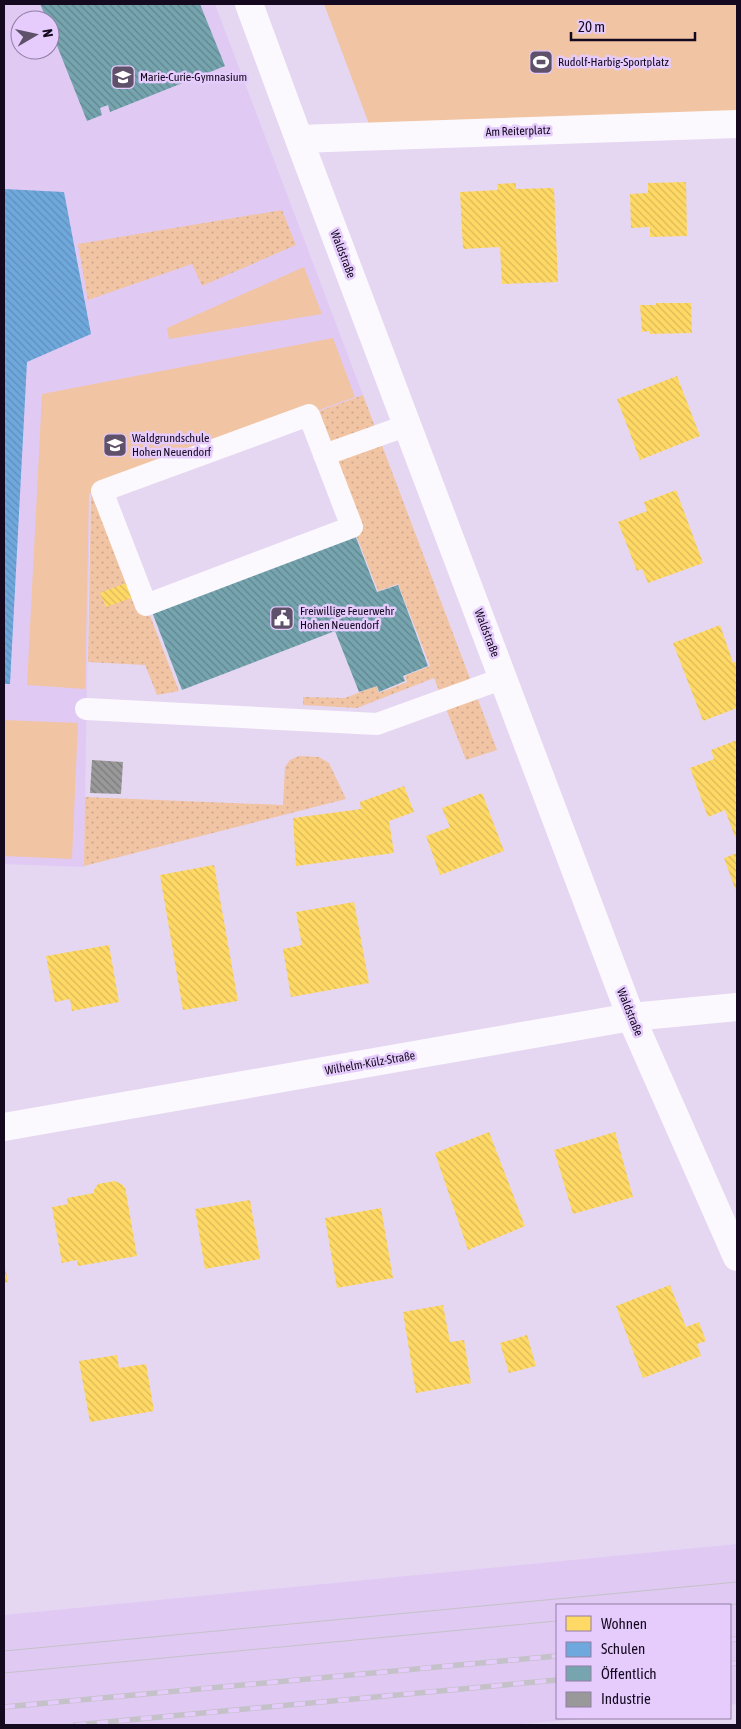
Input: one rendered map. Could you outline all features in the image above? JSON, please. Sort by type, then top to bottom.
[{"type":"street","name":"Waldstraße","points":[[249,4],[631,1017],[737,1257]]},
{"type":"street","name":"Am Reiterplatz","points":[[299,139],[737,124]]},
{"type":"street","name":"Wilhelm-Külz-Straße","points":[[4,1127],[631,1017],[737,1007]]},
{"type":"lane","points":[[309,416],[324,455],[352,527],[146,605],[102,491],[309,416]]},
{"type":"lane","points":[[324,455],[408,425]]},
{"type":"lane","points":[[86,709],[377,724],[504,678]]},
{"type":"shaded area","name":"Waldgrundschule Hohen Neuendorf","points":[[4,4],[215,4],[363,395],[90,495],[84,867],[4,864]]},
{"type":"shaded area","name":"Rudolf-Harbig-Sportplatz","points":[[324,4],[737,4],[737,120],[372,132]]},
{"type":"shaded area","points":[[282,210],[296,245],[202,286],[192,264],[88,300],[78,244]]},
{"type":"shaded area","points":[[304,267],[322,314],[169,339],[167,328]]},
{"type":"shaded area","points":[[333,338],[355,397],[89,494],[85,689],[27,685],[42,394]]},
{"type":"shaded area","points":[[363,395],[497,750],[466,760],[434,678],[357,708],[303,705],[303,697],[345,698],[376,686],[379,693],[407,682],[405,676],[430,666],[398,584],[378,591],[309,415]]},
{"type":"shaded area","points":[[102,491],[179,691],[157,695],[145,665],[88,662],[91,495]]},
{"type":"shaded area","points":[[4,720],[78,723],[72,859],[4,856]]},
{"type":"shaded area","points":[[299,756],[319,757],[329,763],[346,799],[84,866],[85,797],[283,805],[285,767],[290,760]]},
{"type":"shaded area","points":[[737,1544],[737,1704],[731,1705],[731,1604],[556,1604],[556,1719],[580,1719],[511,1725],[4,1725],[4,1615]]},
{"type":"building: Wohnen","points":[[686,182],[687,236],[650,237],[650,227],[631,228],[630,194],[648,193],[648,183]]},
{"type":"building: Wohnen","points":[[516,183],[516,189],[554,188],[558,282],[502,284],[500,247],[463,249],[460,192],[498,190],[497,184]]},
{"type":"building: Wohnen","points":[[656,303],[691,303],[692,333],[650,334],[649,331],[642,332],[640,305],[656,305]]},
{"type":"building: Wohnen","points":[[677,376],[700,436],[640,460],[617,399]]},
{"type":"building: Wohnen","points":[[676,490],[703,563],[648,583],[642,569],[637,571],[618,522],[647,511],[644,502]]},
{"type":"building: Wohnen","points":[[131,581],[137,596],[106,607],[100,593]]},
{"type":"building: Wohnen","points":[[720,625],[733,663],[737,661],[737,708],[703,721],[673,643]]},
{"type":"building: Wohnen","points":[[737,740],[737,842],[725,810],[708,817],[690,768],[714,759],[711,750]]},
{"type":"building: Wohnen","points":[[404,786],[414,812],[389,821],[394,853],[296,866],[293,818],[361,809],[360,802]]},
{"type":"building: Wohnen","points":[[482,793],[504,851],[440,875],[426,836],[450,827],[442,808]]},
{"type":"building: Wohnen","points":[[737,853],[737,894],[724,858]]},
{"type":"building: Wohnen","points":[[214,865],[238,1001],[183,1010],[160,875]]},
{"type":"building: Wohnen","points":[[354,902],[369,983],[291,997],[283,949],[302,945],[296,912]]},
{"type":"building: Wohnen","points":[[109,945],[119,1002],[72,1011],[70,999],[55,1002],[46,956]]},
{"type":"building: Wohnen","points":[[489,1132],[525,1226],[468,1250],[435,1153]]},
{"type":"building: Wohnen","points":[[615,1132],[633,1197],[573,1214],[554,1150]]},
{"type":"building: Wohnen","points":[[115,1181],[123,1185],[123,1188],[125,1187],[137,1256],[78,1266],[77,1260],[62,1263],[52,1207],[68,1204],[67,1198],[94,1193],[98,1184]]},
{"type":"building: Wohnen","points":[[250,1200],[260,1259],[205,1269],[195,1209]]},
{"type":"building: Wohnen","points":[[381,1208],[393,1278],[337,1288],[325,1218]]},
{"type":"building: Wohnen","points":[[4,1262],[8,1282],[4,1283]]},
{"type":"building: Wohnen","points":[[670,1285],[686,1327],[699,1322],[706,1341],[697,1344],[701,1356],[643,1378],[616,1306]]},
{"type":"building: Wohnen","points":[[443,1305],[450,1342],[464,1340],[471,1383],[416,1393],[403,1312]]},
{"type":"building: Wohnen","points":[[527,1335],[536,1366],[509,1373],[500,1343]]},
{"type":"building: Wohnen","points":[[117,1355],[119,1368],[146,1364],[154,1411],[90,1422],[79,1361]]},
{"type":"building: Schulen","points":[[4,189],[64,192],[91,334],[27,362],[10,684],[4,684]]},
{"type":"building: Öffentlich","points":[[40,4],[200,4],[225,66],[110,112],[108,105],[100,108],[102,115],[87,121],[60,53],[60,10],[43,10]]},
{"type":"building: Öffentlich","name":"Freiwillige Feuerwehr Hohen Neuendorf","points":[[352,527],[377,592],[398,585],[428,666],[403,676],[405,681],[379,692],[377,686],[359,692],[335,631],[182,690],[149,604]]},
{"type":"building: Industrie","points":[[92,760],[123,762],[121,794],[90,793]]},
{"type":"tram line","points":[[4,1651],[737,1582]]},
{"type":"tram line","points":[[731,1605],[737,1604]]},
{"type":"tram line","points":[[4,1673],[556,1621]]},
{"type":"railway","points":[[731,1640],[737,1639]]},
{"type":"railway","points":[[4,1707],[556,1656]]},
{"type":"railway","points":[[731,1664],[737,1663]]},
{"type":"railway","points":[[75,1725],[556,1680]]},
{"type":"place","name":"Rudolf-Harbig-Sportplatz","points":[[541,62]]},
{"type":"place","name":"Marie-Curie-Gymnasium","points":[[123,77]]},
{"type":"place","name":"Waldgrundschule Hohen Neuendorf","points":[[115,445]]},
{"type":"place","name":"Freiwillige Feuerwehr Hohen Neuendorf","points":[[282,618]]}]
